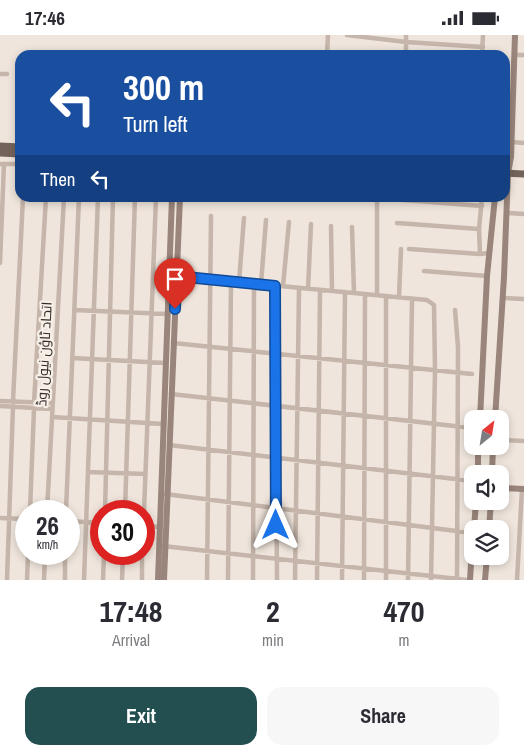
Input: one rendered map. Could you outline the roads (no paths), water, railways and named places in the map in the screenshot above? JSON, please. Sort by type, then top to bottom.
[{"type":"main road","points":[[510,154],[512,142],[514,35]]},
{"type":"main road","points":[[0,146],[15,147]]},
{"type":"main road","points":[[0,153],[15,154]]},
{"type":"main road","points":[[510,172],[524,175]]},
{"type":"main road","points":[[166,445],[163,424],[167,394],[165,363],[170,342],[167,313],[172,202]]},
{"type":"main road","points":[[158,580],[165,494],[167,394],[180,202]]},
{"type":"main road","points":[[480,410],[486,276],[494,202]]},
{"type":"main road","points":[[495,410],[503,298],[507,202]]},
{"type":"main road","points":[[509,488],[523,489]]},
{"type":"main road","points":[[164,580],[160,527],[165,494]]},
{"type":"main road","points":[[469,580],[470,565]]},
{"type":"main road","points":[[485,580],[486,565]]},
{"type":"street","points":[[327,50],[328,35]]},
{"type":"street","points":[[347,35],[406,42],[483,47]]},
{"type":"street","points":[[406,35],[406,50]]},
{"type":"street","points":[[483,35],[483,50]]},
{"type":"street","points":[[514,55],[524,55]]},
{"type":"street","points":[[0,73],[7,74]]},
{"type":"street","points":[[512,142],[524,143]]},
{"type":"street","points":[[0,263],[2,164],[15,164]]},
{"type":"street","points":[[7,580],[23,202]]},
{"type":"street","points":[[34,403],[46,202]]},
{"type":"street","name":"اتحاد ٹاؤن نیول روڈ","points":[[48,500],[64,202]]},
{"type":"street","points":[[66,500],[79,202]]},
{"type":"street","points":[[84,580],[98,202]]},
{"type":"street","points":[[106,500],[114,202]]},
{"type":"street","points":[[125,500],[135,202]]},
{"type":"street","points":[[144,500],[156,202]]},
{"type":"street","points":[[377,202],[377,295]]},
{"type":"street","points":[[430,202],[482,206]]},
{"type":"street","points":[[480,254],[479,229],[482,202]]},
{"type":"street","points":[[507,213],[524,214]]},
{"type":"street","points":[[207,580],[211,216]]},
{"type":"street","points":[[239,282],[244,218]]},
{"type":"street","points":[[261,284],[266,220]]},
{"type":"street","points":[[283,286],[289,222]]},
{"type":"street","points":[[398,223],[479,229]]},
{"type":"street","points":[[308,289],[311,224]]},
{"type":"street","points":[[331,226],[332,291]]},
{"type":"street","points":[[352,227],[354,293]]},
{"type":"street","points":[[399,297],[401,249]]},
{"type":"street","points":[[409,249],[489,253]]},
{"type":"street","points":[[424,271],[486,276]]},
{"type":"street","points":[[169,275],[427,300],[434,305],[435,370],[431,578]]},
{"type":"street","points":[[228,580],[230,281]]},
{"type":"street","points":[[253,580],[254,284]]},
{"type":"street","points":[[275,286],[277,580]]},
{"type":"street","points":[[295,580],[299,288]]},
{"type":"street","points":[[317,580],[320,290]]},
{"type":"street","points":[[342,580],[345,292]]},
{"type":"street","points":[[364,580],[365,294]]},
{"type":"street","points":[[386,296],[386,580]]},
{"type":"street","points":[[503,298],[524,299]]},
{"type":"street","points":[[408,580],[412,299]]},
{"type":"street","points":[[74,310],[167,313]]},
{"type":"street","points":[[455,310],[458,347],[456,373],[457,579]]},
{"type":"street","points":[[170,342],[472,374]]},
{"type":"street","points":[[72,359],[165,363]]},
{"type":"street","points":[[167,394],[464,428]]},
{"type":"street","points":[[0,401],[34,409],[52,409]]},
{"type":"street","points":[[0,406],[52,403]]},
{"type":"street","points":[[30,500],[34,409]]},
{"type":"street","points":[[52,417],[163,424]]},
{"type":"street","points":[[509,440],[524,441]]},
{"type":"street","points":[[166,445],[464,480]]},
{"type":"street","points":[[88,472],[145,475]]},
{"type":"street","points":[[518,580],[523,489]]},
{"type":"street","points":[[165,494],[464,532]]},
{"type":"street","points":[[0,518],[15,518]]},
{"type":"street","points":[[80,522],[90,522]]},
{"type":"street","points":[[155,527],[160,527]]},
{"type":"street","points":[[162,546],[408,573],[431,578],[469,580]]},
{"type":"street","points":[[27,580],[28,565]]},
{"type":"street","points":[[44,580],[45,565]]},
{"type":"street","points":[[65,565],[65,580]]},
{"type":"street","points":[[103,580],[104,565]]},
{"type":"street","points":[[122,580],[123,565]]},
{"type":"street","points":[[142,565],[142,580]]}]
